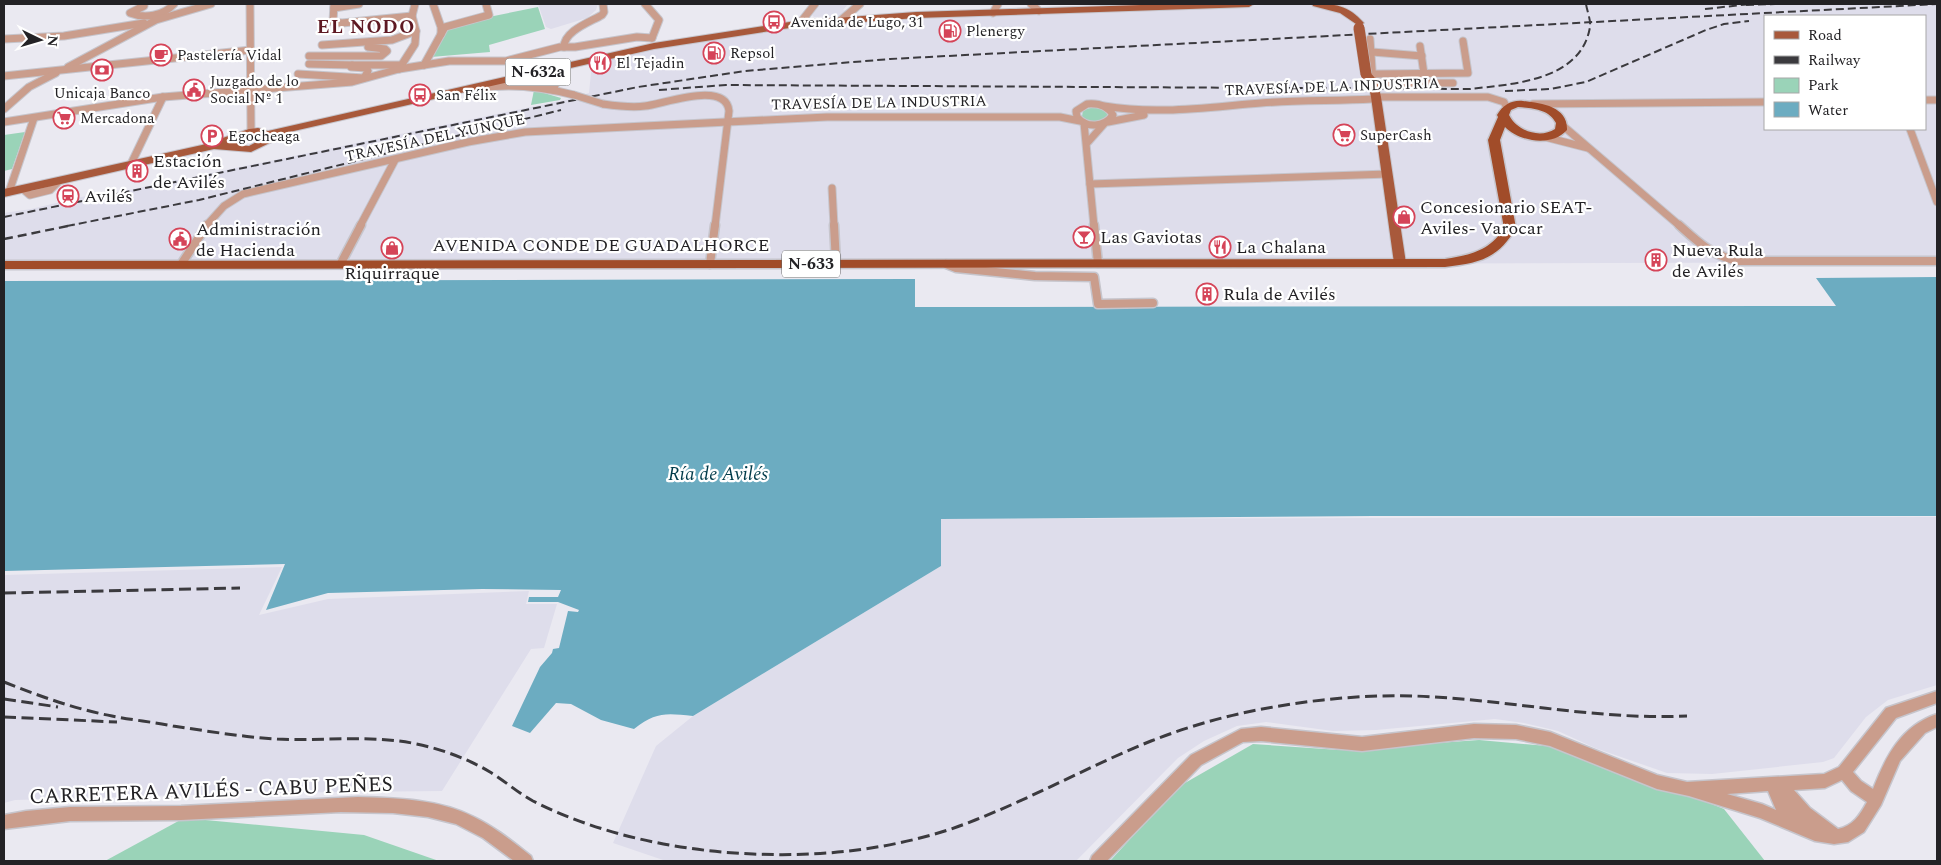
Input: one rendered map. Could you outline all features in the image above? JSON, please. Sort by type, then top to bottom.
[{"type":"highway","points":[[1517,104],[1530,104],[1558,119],[1557,134],[1545,137],[1523,133],[1496,134],[1517,104]]},
{"type":"highway","points":[[1507,117],[1523,133]]},
{"type":"highway","name":"AVENIDA CONDE DE GUADALHORCE","points":[[4,265],[182,263],[1445,263],[1470,260],[1496,247],[1503,241],[1510,228],[1495,146],[1496,134]]},
{"type":"main road","name":"N-632a","points":[[205,148],[251,149],[266,137],[291,128],[587,61],[653,42],[800,23],[996,8],[1039,11],[1109,6],[1249,4]]},
{"type":"main road","points":[[1316,4],[1342,7]]},
{"type":"main road","points":[[1332,4],[1342,7],[1358,19],[1376,97],[1400,263]]},
{"type":"main road","name":"N-632a","points":[[6,193],[205,148],[251,132],[259,131],[266,137]]},
{"type":"main road","points":[[236,148],[234,142],[240,136]]},
{"type":"street","points":[[140,4],[144,6],[130,13],[138,17],[148,16],[170,9],[174,4]]},
{"type":"street","points":[[4,38],[64,36],[122,28],[211,4]]},
{"type":"street","points":[[250,4],[251,132]]},
{"type":"street","points":[[359,4],[334,6],[333,22],[342,23],[412,16]]},
{"type":"street","points":[[4,122],[163,97],[352,82],[400,67],[415,44],[416,31],[412,16],[415,4]]},
{"type":"street","points":[[433,4],[439,20],[441,34]]},
{"type":"street","points":[[424,65],[445,27],[489,15],[486,4]]},
{"type":"street","points":[[564,47],[564,41],[568,35],[602,15],[604,12],[603,4]]},
{"type":"street","points":[[310,61],[400,67],[449,60],[506,61],[564,47],[576,47],[637,37],[653,42],[659,20],[645,4]]},
{"type":"street","points":[[800,23],[815,4]]},
{"type":"street","points":[[841,20],[860,4]]},
{"type":"street","points":[[1031,4],[1039,11]]},
{"type":"street","points":[[4,109],[29,87],[156,20]]},
{"type":"street","points":[[120,39],[127,31],[122,28]]},
{"type":"street","points":[[327,40],[322,45],[398,38],[416,31]]},
{"type":"street","points":[[1370,39],[1372,52],[1371,77]]},
{"type":"street","points":[[1371,77],[1468,73],[1464,41]]},
{"type":"street","points":[[310,61],[381,56],[388,51],[368,47],[370,42]]},
{"type":"street","points":[[1420,46],[1424,74]]},
{"type":"street","points":[[4,76],[251,50]]},
{"type":"street","points":[[1372,52],[1422,56]]},
{"type":"street","points":[[84,58],[81,63],[82,66],[94,66]]},
{"type":"street","points":[[587,61],[549,73],[544,77],[543,81],[605,104],[622,107],[658,105],[702,95],[715,96],[724,101],[728,106],[728,121],[710,264]]},
{"type":"street","points":[[352,65],[351,67],[366,68],[368,71],[364,78]]},
{"type":"street","points":[[529,86],[525,82],[526,78],[540,72]]},
{"type":"street","points":[[298,74],[364,78]]},
{"type":"street","points":[[1371,77],[1453,83]]},
{"type":"street","points":[[421,99],[492,86],[529,86],[577,94]]},
{"type":"street","points":[[131,164],[163,97]]},
{"type":"street","name":"TRAVESÍA DE LA INDUSTRIA","points":[[728,121],[855,116],[1031,116],[1068,117],[1082,122],[1106,123],[1154,112],[1265,103],[1372,99],[1376,97],[1488,97],[1504,102],[1507,117]]},
{"type":"street","points":[[1530,104],[1764,102]]},
{"type":"street","name":"TRAVESÍA DE LA INDUSTRIA","points":[[1031,116],[1061,113],[1093,104],[1125,110],[1154,112]]},
{"type":"street","points":[[1571,104],[1560,113],[1558,119],[1704,247],[1718,256],[1737,261],[1937,260]]},
{"type":"street","points":[[1088,142],[1113,115],[1109,108],[1104,106]]},
{"type":"street","points":[[1079,108],[1076,114],[1082,122],[1088,142],[1098,263]]},
{"type":"street","points":[[6,193],[34,118]]},
{"type":"street","name":"TRAVESÍA DEL YUNQUE","points":[[182,263],[222,207],[232,198],[252,192],[468,142],[525,132],[728,121]]},
{"type":"street","points":[[1910,130],[1937,202]]},
{"type":"street","points":[[1545,137],[1590,148]]},
{"type":"street","points":[[341,263],[395,160]]},
{"type":"street","points":[[1090,184],[1388,174]]},
{"type":"street","points":[[832,188],[836,263]]},
{"type":"street","points":[[944,263],[956,268],[1035,276],[1094,277],[1098,304],[1153,303]]},
{"type":"street","points":[[1687,789],[1825,781],[1844,772],[1891,713],[1937,697]]},
{"type":"street","points":[[1097,861],[1196,760],[1222,745],[1241,736],[1248,735],[1276,735],[1362,744],[1474,731],[1516,732],[1550,739],[1657,782],[1762,811],[1803,830],[1822,836],[1841,838],[1854,831],[1870,816],[1893,760],[1921,727],[1937,720]]},
{"type":"street","points":[[1844,772],[1856,786],[1876,800]]},
{"type":"street","points":[[1778,784],[1778,801],[1786,815],[1803,830]]},
{"type":"street","points":[[1778,784],[1816,823],[1841,838]]},
{"type":"street","name":"CARRETERA AVILÉS - CABU PEÑES","points":[[4,822],[27,817],[61,814],[181,813],[343,804],[416,807],[466,820],[487,831],[526,861]]},
{"type":"shaded area","points":[[538,4],[598,4],[596,10],[587,18],[551,29],[546,27]]},
{"type":"shaded area","points":[[821,4],[848,4],[843,10],[848,11],[839,16],[814,17],[812,15]]},
{"type":"shaded area","points":[[1293,4],[1937,4],[1937,262],[4,268],[4,213],[31,209],[90,195],[91,198],[565,100],[589,93],[592,63],[676,45],[794,26],[931,16]]},
{"type":"shaded area","points":[[1937,517],[1937,685],[1888,700],[1866,717],[1834,758],[1823,762],[1712,774],[1667,773],[1595,748],[1558,731],[1495,719],[1376,730],[1333,731],[1266,722],[1237,726],[1204,741],[1178,758],[1076,861],[666,861],[613,843],[656,746],[693,716],[941,566],[941,519]]},
{"type":"shaded area","points":[[282,567],[259,615],[328,599],[529,591],[526,604],[557,604],[544,648],[531,649],[442,791],[252,793],[15,800],[4,803],[4,575]]},
{"type":"green space","points":[[538,7],[545,29],[489,45],[490,52],[431,57],[442,34],[454,24]]},
{"type":"green space","points":[[534,90],[561,98],[560,100],[531,105]]},
{"type":"green space","points":[[1094,107],[1102,108],[1107,113],[1107,118],[1095,122],[1088,121],[1082,117],[1083,110]]},
{"type":"green space","points":[[25,132],[12,169],[4,171],[4,135]]},
{"type":"green space","points":[[1479,740],[1547,746],[1641,776],[1724,809],[1765,861],[1110,861],[1178,787],[1253,744],[1339,750]]},
{"type":"green space","points":[[184,818],[364,835],[439,861],[105,861]]},
{"type":"water","name":"Ría de Avilés","points":[[1937,277],[1937,516],[1373,516],[941,519],[941,566],[693,716],[661,715],[649,719],[634,729],[601,720],[571,704],[556,703],[530,733],[512,726],[540,667],[552,653],[553,649],[559,648],[568,611],[578,612],[579,610],[558,602],[528,602],[529,597],[558,597],[561,590],[482,589],[328,593],[266,610],[285,564],[4,571],[4,281],[915,279],[915,307],[1836,306],[1816,278]]},
{"type":"railway","points":[[1586,4],[1589,22]]},
{"type":"railway","points":[[1705,9],[1751,4]]},
{"type":"railway","points":[[1746,5],[1775,4]]},
{"type":"railway","points":[[1589,22],[1937,4]]},
{"type":"railway","points":[[1505,91],[1550,89],[1586,82],[1706,30],[1724,24],[1749,21]]},
{"type":"railway","points":[[4,217],[638,87],[745,71],[890,59],[1589,22]]},
{"type":"railway","points":[[659,90],[726,85],[1470,89],[1524,81],[1559,69],[1574,59],[1584,45],[1590,27],[1589,22]]},
{"type":"railway","points":[[67,226],[199,200],[561,110]]},
{"type":"railway","points":[[4,239],[73,225]]},
{"type":"railway","points":[[4,593],[240,588]]},
{"type":"railway","points":[[4,682],[84,710],[225,734],[292,739],[369,739],[422,745],[458,756],[480,766],[527,798],[559,813],[613,832],[669,845],[697,849],[778,855],[828,853],[878,847],[951,829],[1002,809],[1163,736],[1227,717],[1297,703],[1343,698],[1412,696],[1467,699],[1591,713],[1655,717],[1687,716]]},
{"type":"railway","points":[[4,699],[58,707]]},
{"type":"railway","points":[[4,717],[117,722]]},
{"type":"place","name":"Avenida de Lugo, 31","points":[[774,22]]},
{"type":"place","name":"Plenergy","points":[[950,31]]},
{"type":"place","name":"Repsol","points":[[714,53]]},
{"type":"place","name":"Pastelería Vidal","points":[[161,55]]},
{"type":"place","name":"El Tejadin","points":[[600,63]]},
{"type":"place","name":"Unicaja Banco","points":[[102,70]]},
{"type":"place","name":"Juzgado de lo Social Nº 1","points":[[194,90]]},
{"type":"place","name":"San Félix","points":[[420,95]]},
{"type":"place","name":"Mercadona","points":[[64,118]]},
{"type":"place","name":"SuperCash","points":[[1344,135]]},
{"type":"place","name":"Egocheaga","points":[[212,136]]},
{"type":"place","name":"Estación de Avilés","points":[[137,171]]},
{"type":"place","name":"Avilés","points":[[68,196]]},
{"type":"place","name":"Concesionario SEAT- Aviles- Varocar","points":[[1404,217]]},
{"type":"place","name":"Las Gaviotas","points":[[1084,237]]},
{"type":"place","name":"Administración de Hacienda","points":[[180,239]]},
{"type":"place","name":"La Chalana","points":[[1220,247]]},
{"type":"place","name":"Riquirraque","points":[[392,248]]},
{"type":"place","name":"Nueva Rula de Avilés","points":[[1656,260]]},
{"type":"place","name":"Rula de Avilés","points":[[1207,294]]},
{"type":"district","name":"EL NODO","points":[[366,27]]}]
